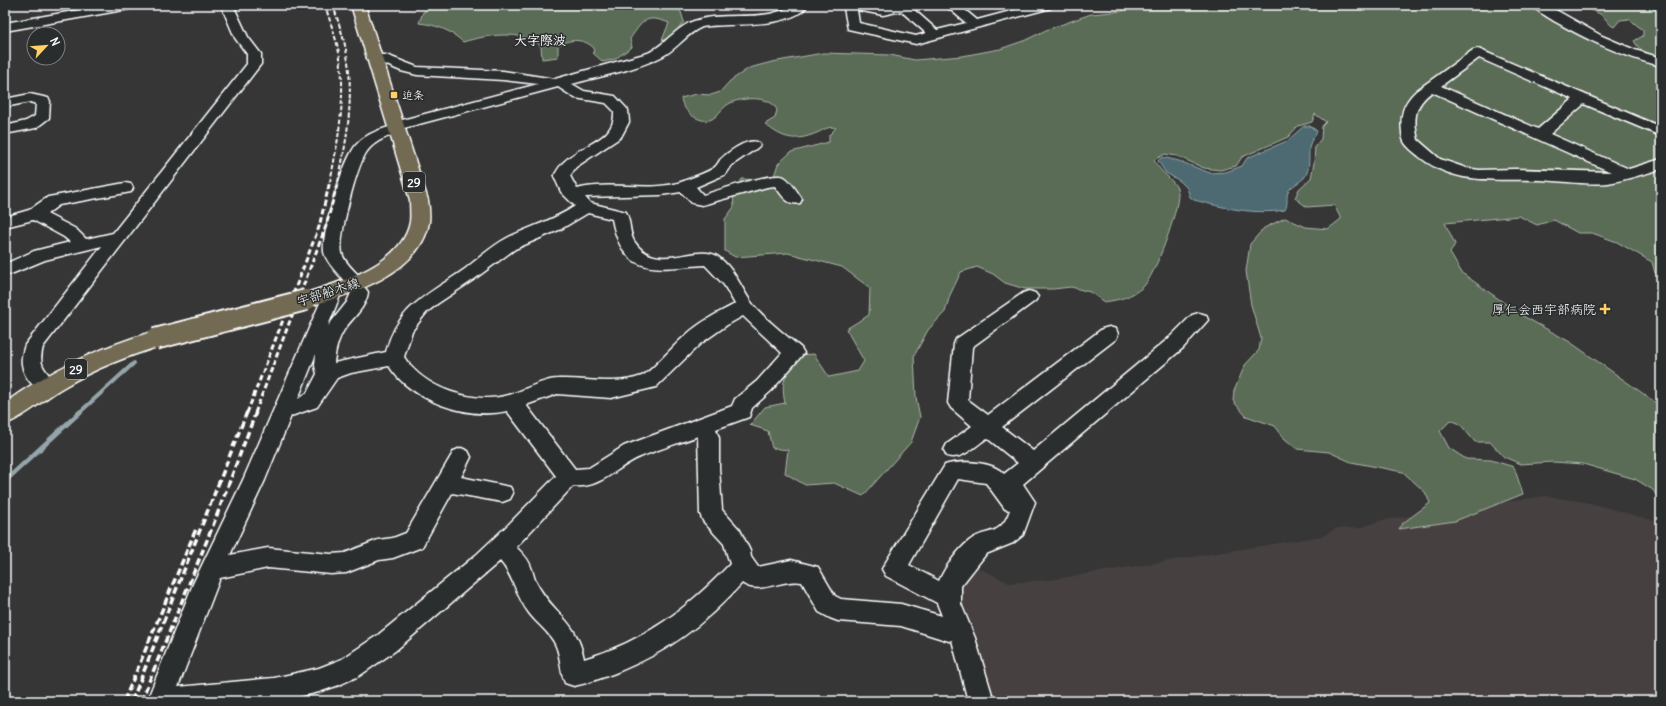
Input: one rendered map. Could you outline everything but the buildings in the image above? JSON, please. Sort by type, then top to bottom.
[{"type":"main road","name":"宇部船木線","points":[[5,415],[46,385],[90,362],[123,349],[155,339],[332,293],[374,275],[401,254],[415,236],[421,220],[421,210],[397,127],[358,5]]},
{"type":"street","points":[[5,27],[129,5]]},
{"type":"street","points":[[46,385],[32,370],[31,360],[34,345],[254,64],[254,54],[242,38],[227,5]]},
{"type":"street","points":[[330,373],[325,371],[323,360],[335,329],[359,297],[356,286],[334,254],[333,244],[347,182],[357,155],[362,147],[385,132],[397,127],[605,71],[656,54],[685,31],[699,24],[720,21],[767,20],[788,13],[802,5]]},
{"type":"street","points":[[935,35],[904,5],[883,12],[849,5],[853,26],[916,40],[935,35],[1046,5]]},
{"type":"street","points":[[951,5],[975,24]]},
{"type":"street","points":[[1002,5],[1013,14]]},
{"type":"street","points":[[1538,5],[1550,13],[1612,44],[1639,56],[1661,62]]},
{"type":"street","points":[[1661,132],[1478,52],[1414,100],[1409,111],[1408,133],[1411,142],[1420,151],[1447,168],[1479,175],[1515,174],[1606,178],[1628,174],[1661,164]]},
{"type":"street","points":[[374,58],[390,60],[398,66],[418,71],[509,75],[546,81],[558,84],[580,95],[610,99],[621,110],[622,122],[616,134],[570,164],[562,176],[563,182],[579,201],[620,216],[624,237],[627,244],[639,257],[655,263],[704,259],[710,260],[731,280],[745,307],[794,353],[764,386],[742,405],[742,412],[631,452],[621,457],[599,475],[579,479],[569,477],[512,402]]},
{"type":"street","points":[[1432,87],[1628,174]]},
{"type":"street","points":[[5,103],[30,98],[43,101],[42,118],[31,125],[5,130]]},
{"type":"street","points":[[1540,134],[1583,98]]},
{"type":"street","points":[[745,307],[720,320],[693,339],[649,382],[611,390],[556,386],[512,402],[487,406],[464,402],[438,394],[403,373],[394,358],[396,346],[404,326],[414,313],[433,296],[481,267],[504,248],[552,227],[589,191],[661,190],[686,186],[720,171],[727,162],[752,145]]},
{"type":"street","points":[[686,186],[698,199],[702,200],[766,182],[779,181],[794,199]]},
{"type":"street","points":[[5,222],[35,214],[54,201],[125,188]]},
{"type":"street","points":[[35,214],[70,233],[83,245]]},
{"type":"street","points":[[11,268],[40,255],[118,237]]},
{"type":"street","points":[[332,293],[240,512],[205,584],[160,701],[224,696],[284,687],[320,679],[340,672],[355,664],[406,627],[501,546],[569,477]]},
{"type":"street","points":[[1029,297],[963,344],[958,403],[1032,462]]},
{"type":"street","points":[[981,701],[963,638],[949,604],[949,584],[955,574],[978,547],[1005,536],[1015,528],[1024,502],[1010,482],[1032,462],[1176,343],[1199,320]]},
{"type":"street","points":[[954,450],[1109,334]]},
{"type":"street","points":[[282,410],[308,404],[315,399],[324,380],[330,373],[349,367],[394,358]]},
{"type":"street","points":[[704,425],[709,438],[708,468],[711,514],[732,537],[743,566],[751,577],[769,577],[784,571],[796,570],[810,574],[827,604],[838,610],[901,615],[949,630],[957,626]]},
{"type":"street","points":[[212,569],[268,558],[331,564],[346,563],[378,550],[393,548],[414,540],[461,457]]},
{"type":"street","points":[[949,594],[941,594],[894,569],[952,471],[963,470],[992,475],[1011,501],[1022,508]]},
{"type":"street","points":[[446,483],[502,493]]},
{"type":"street","points":[[501,546],[519,566],[526,588],[537,605],[558,626],[567,641],[574,674],[618,660],[639,651],[670,634],[710,603],[743,566]]},
{"type":"shaded area","points":[[1546,496],[1590,503],[1661,523],[1661,701],[990,701],[962,615],[958,590],[963,579],[977,567],[1009,583],[1050,580],[1323,536],[1337,528],[1360,528],[1383,520]]},
{"type":"green space","points":[[439,5],[673,5],[681,12],[684,22],[668,40],[662,40],[669,23],[655,19],[646,20],[638,27],[630,39],[632,47],[615,59],[603,62],[593,53],[594,48],[586,42],[577,40],[558,45],[558,57],[542,59],[541,46],[524,37],[504,35],[482,37],[463,42],[453,34],[443,29],[432,25],[419,23],[423,12]]},
{"type":"green space","points":[[1132,5],[1531,5],[1559,25],[1610,50],[1661,65],[1661,279],[1655,273],[1652,262],[1617,242],[1592,233],[1578,233],[1554,220],[1537,225],[1519,216],[1445,223],[1455,244],[1450,253],[1462,273],[1523,316],[1570,342],[1655,402],[1661,410],[1661,503],[1653,490],[1635,479],[1583,464],[1553,462],[1521,464],[1504,457],[1490,442],[1475,442],[1460,424],[1451,420],[1440,431],[1449,448],[1466,459],[1491,460],[1514,467],[1523,494],[1455,521],[1399,529],[1403,523],[1430,503],[1425,492],[1403,472],[1351,462],[1329,452],[1297,449],[1285,439],[1275,426],[1246,416],[1233,401],[1234,391],[1245,365],[1259,350],[1261,338],[1251,305],[1246,271],[1250,244],[1264,228],[1285,218],[1306,227],[1328,229],[1341,219],[1334,205],[1307,207],[1295,198],[1299,189],[1311,178],[1315,146],[1321,139],[1322,126],[1326,122],[1315,114],[1312,122],[1298,126],[1288,137],[1242,157],[1236,166],[1220,170],[1204,168],[1177,156],[1165,154],[1154,160],[1177,189],[1178,193],[1175,213],[1154,270],[1143,287],[1129,296],[1104,302],[1090,292],[1071,287],[1053,289],[1025,289],[1005,283],[993,274],[977,267],[961,272],[950,295],[945,312],[928,330],[914,356],[916,397],[920,417],[911,442],[863,496],[834,483],[805,485],[785,473],[788,450],[772,448],[768,431],[750,425],[765,407],[785,403],[783,389],[785,378],[787,372],[798,355],[814,354],[829,377],[858,371],[864,361],[846,329],[869,315],[870,288],[842,267],[788,253],[735,257],[725,251],[725,219],[734,207],[733,192],[742,179],[761,180],[774,176],[778,164],[791,152],[829,142],[829,135],[836,128],[831,127],[804,137],[790,138],[778,133],[765,124],[775,118],[777,110],[771,103],[762,99],[743,99],[736,101],[723,108],[714,118],[702,120],[692,116],[688,112],[682,103],[681,98],[696,94],[711,95],[720,92],[730,81],[749,68],[772,62],[823,53],[890,55],[915,60],[962,56],[1000,49],[1026,40],[1046,30],[1091,14],[1123,11]]},
{"type":"green space","points":[[1576,5],[1661,5],[1661,58],[1646,52],[1636,45],[1634,41],[1643,36],[1643,30],[1629,19],[1620,20],[1614,27],[1610,25],[1600,14]]},
{"type":"water","points":[[1304,126],[1310,126],[1317,131],[1310,144],[1308,170],[1304,178],[1289,190],[1285,210],[1262,212],[1239,210],[1194,200],[1190,197],[1187,188],[1180,181],[1166,173],[1158,161],[1162,157],[1179,161],[1210,173],[1226,172],[1242,166],[1247,158],[1287,141]]},
{"type":"waterway","points":[[79,413],[134,363]]},
{"type":"waterway","points":[[5,481],[80,412]]},
{"type":"railway","points":[[325,5],[339,51],[342,73],[342,105],[336,152],[330,182]]},
{"type":"railway","points":[[333,5],[346,49],[350,87],[347,135],[338,182]]},
{"type":"railway","points":[[247,413],[319,227],[330,181]]},
{"type":"railway","points":[[255,413],[326,226],[338,181]]},
{"type":"railway","points":[[132,701],[247,412]]},
{"type":"railway","points":[[141,701],[212,528],[256,412]]},
{"type":"railway","points":[[124,701],[196,529]]},
{"type":"place","name":"迫条","points":[[394,95]]},
{"type":"place","name":"厚仁会西宇部病院","points":[[1605,309]]},
{"type":"district","name":"大字際波","points":[[540,40]]}]
